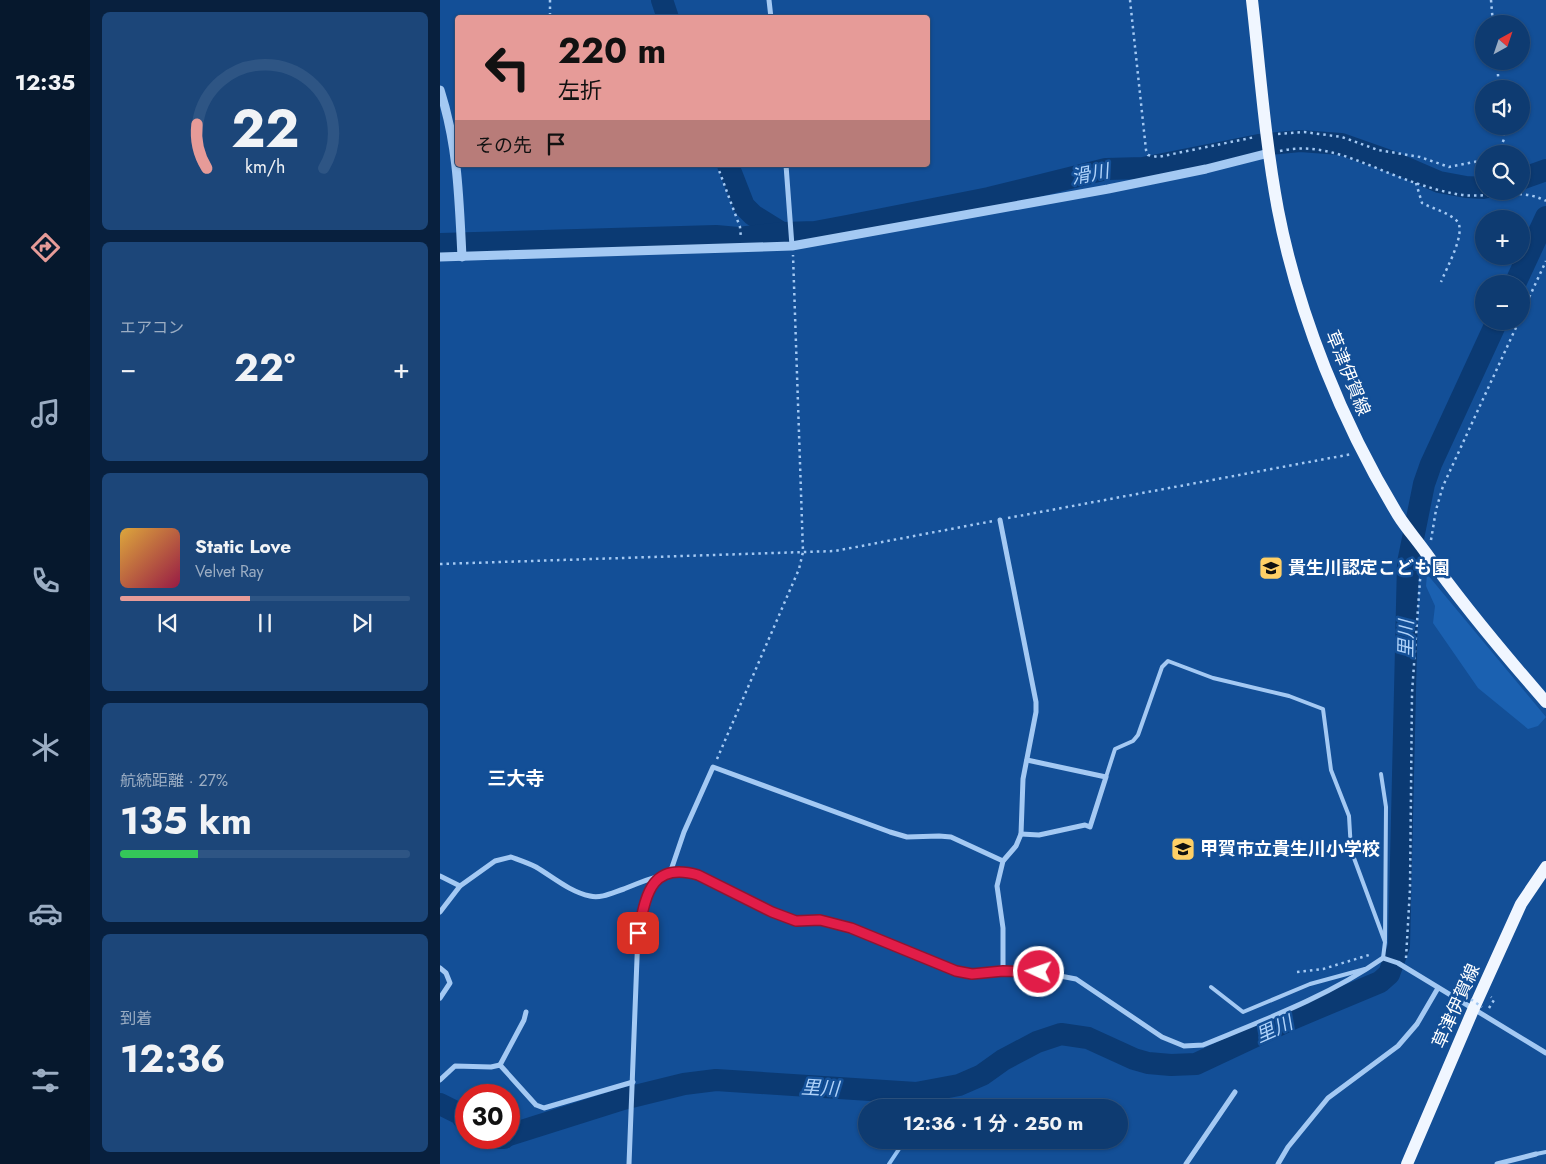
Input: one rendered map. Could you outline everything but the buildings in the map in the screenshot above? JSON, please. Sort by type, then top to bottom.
[{"type":"main road","name":"草津伊賀線","points":[[1252,0],[1268,143],[1278,212],[1312,332],[1337,397],[1362,452],[1398,515],[1444,579],[1546,702]]},
{"type":"main road","name":"草津伊賀線","points":[[1407,1164],[1477,1009],[1521,904],[1546,867]]},
{"type":"street","points":[[769,0],[770,15]]},
{"type":"street","points":[[440,90],[455,154]]},
{"type":"street","points":[[440,257],[741,247],[793,241],[1108,189],[1206,169],[1268,143]]},
{"type":"street","points":[[457,167],[462,257]]},
{"type":"street","points":[[786,167],[793,241]]},
{"type":"street","points":[[1000,520],[1036,702],[1036,712],[1023,779],[1021,834],[1016,846],[1003,861],[997,886],[1003,928],[1003,971]]},
{"type":"street","points":[[1021,834],[1039,835],[1085,825],[1090,827],[1106,777],[1027,760]]},
{"type":"street","points":[[670,873],[684,832],[713,766],[890,832],[907,837],[951,837],[1003,861]]},
{"type":"street","points":[[440,912],[460,886],[495,861],[511,856],[571,889],[592,897],[610,894],[670,873],[686,872],[698,875],[772,912],[796,921],[820,920],[851,928],[956,971],[972,974],[1003,971],[1039,972],[1076,979],[1162,1037],[1184,1046],[1192,1047],[1203,1045],[1270,1018],[1332,989],[1385,959],[1398,963],[1477,1009],[1546,1053]]},
{"type":"street","points":[[440,876],[460,886]]},
{"type":"street","points":[[629,1164],[638,933],[650,888],[658,877]]},
{"type":"street","points":[[440,968],[446,973],[450,983],[440,998]]},
{"type":"street","points":[[1278,1164],[1288,1147],[1328,1098],[1398,1046],[1417,1024],[1438,988]]},
{"type":"street","points":[[440,1080],[455,1066],[491,1067],[500,1065],[524,1020],[526,1012]]},
{"type":"street","points":[[500,1065],[536,1105],[544,1108],[633,1084]]},
{"type":"street","points":[[1186,1164],[1235,1092]]},
{"type":"street","points":[[1497,1164],[1536,1154]]},
{"type":"lane","points":[[1106,777],[1115,749],[1133,741],[1138,735],[1162,667],[1168,661],[1213,678],[1289,696],[1323,709],[1331,770],[1349,816],[1351,850],[1385,942]]},
{"type":"lane","points":[[1380,774],[1386,807],[1385,959]]},
{"type":"lane","points":[[1211,987],[1243,1012],[1310,984],[1369,968]]},
{"type":"lane","points":[[1536,1154],[1546,1152]]},
{"type":"path","points":[[550,0],[550,15]]},
{"type":"path","points":[[1130,0],[1148,155],[1158,158],[1268,143],[1321,133],[1342,137],[1378,150],[1420,156],[1449,167],[1475,162]]},
{"type":"path","points":[[1490,0],[1492,15]]},
{"type":"path","points":[[1268,143],[1330,150],[1415,182],[1458,194],[1480,195],[1516,192],[1546,201]]},
{"type":"path","points":[[718,167],[740,227],[741,247]]},
{"type":"path","points":[[1415,182],[1422,203],[1450,216],[1458,222],[1461,228],[1458,240],[1440,282]]},
{"type":"path","points":[[713,766],[799,569],[803,552],[793,241]]},
{"type":"path","points":[[1530,296],[1546,261]]},
{"type":"path","points":[[1404,967],[1408,938],[1412,693],[1420,580],[1443,486],[1515,330]]},
{"type":"path","points":[[440,564],[835,552],[1362,452]]},
{"type":"path","points":[[1297,972],[1323,969],[1360,959]]},
{"type":"path","points":[[1455,988],[1477,1009]]},
{"type":"path","points":[[1488,1010],[1494,1000]]},
{"type":"shaded area","points":[[1427,574],[1546,717],[1538,726],[1528,729],[1478,688],[1433,623],[1435,606],[1426,586]]},
{"type":"waterway","name":"滑川","points":[[662,0],[667,15]]},
{"type":"waterway","name":"滑川","points":[[729,167],[744,206],[753,215],[782,233],[815,232],[989,198],[1106,169],[1143,168],[1259,145],[1300,141],[1341,144],[1395,163],[1439,182],[1475,188]]},
{"type":"waterway","name":"滑川","points":[[1530,176],[1546,170]]},
{"type":"waterway","name":"里川","points":[[1519,275],[1546,217]]},
{"type":"waterway","points":[[440,244],[716,236],[738,238],[782,233]]},
{"type":"waterway","name":"里川","points":[[520,1132],[623,1099],[684,1084],[716,1080],[916,1093],[959,1085],[982,1075],[1003,1060],[1037,1042],[1061,1034],[1088,1038],[1134,1059],[1148,1063],[1171,1065],[1196,1064],[1294,1018],[1380,982],[1389,974],[1399,946],[1408,563],[1424,484],[1431,464],[1493,330]]},
{"type":"waterway","points":[[937,1099],[945,1089]]},
{"type":"waterway","name":"里川","points":[[440,1104],[455,1112]]},
{"type":"waterway","points":[[889,1164],[899,1149]]},
{"type":"place","name":"貴生川認定こども園","points":[[1271,568]]},
{"type":"place","name":"甲賀市立貴生川小学校","points":[[1183,849]]},
{"type":"district","name":"三大寺","points":[[516,778]]},
{"type":"route","points":[[638,933],[643,908],[650,888],[658,877],[670,873],[686,872],[698,875],[739,897],[796,921],[820,920],[851,928],[956,971],[972,974],[1003,971],[1039,972]]}]
